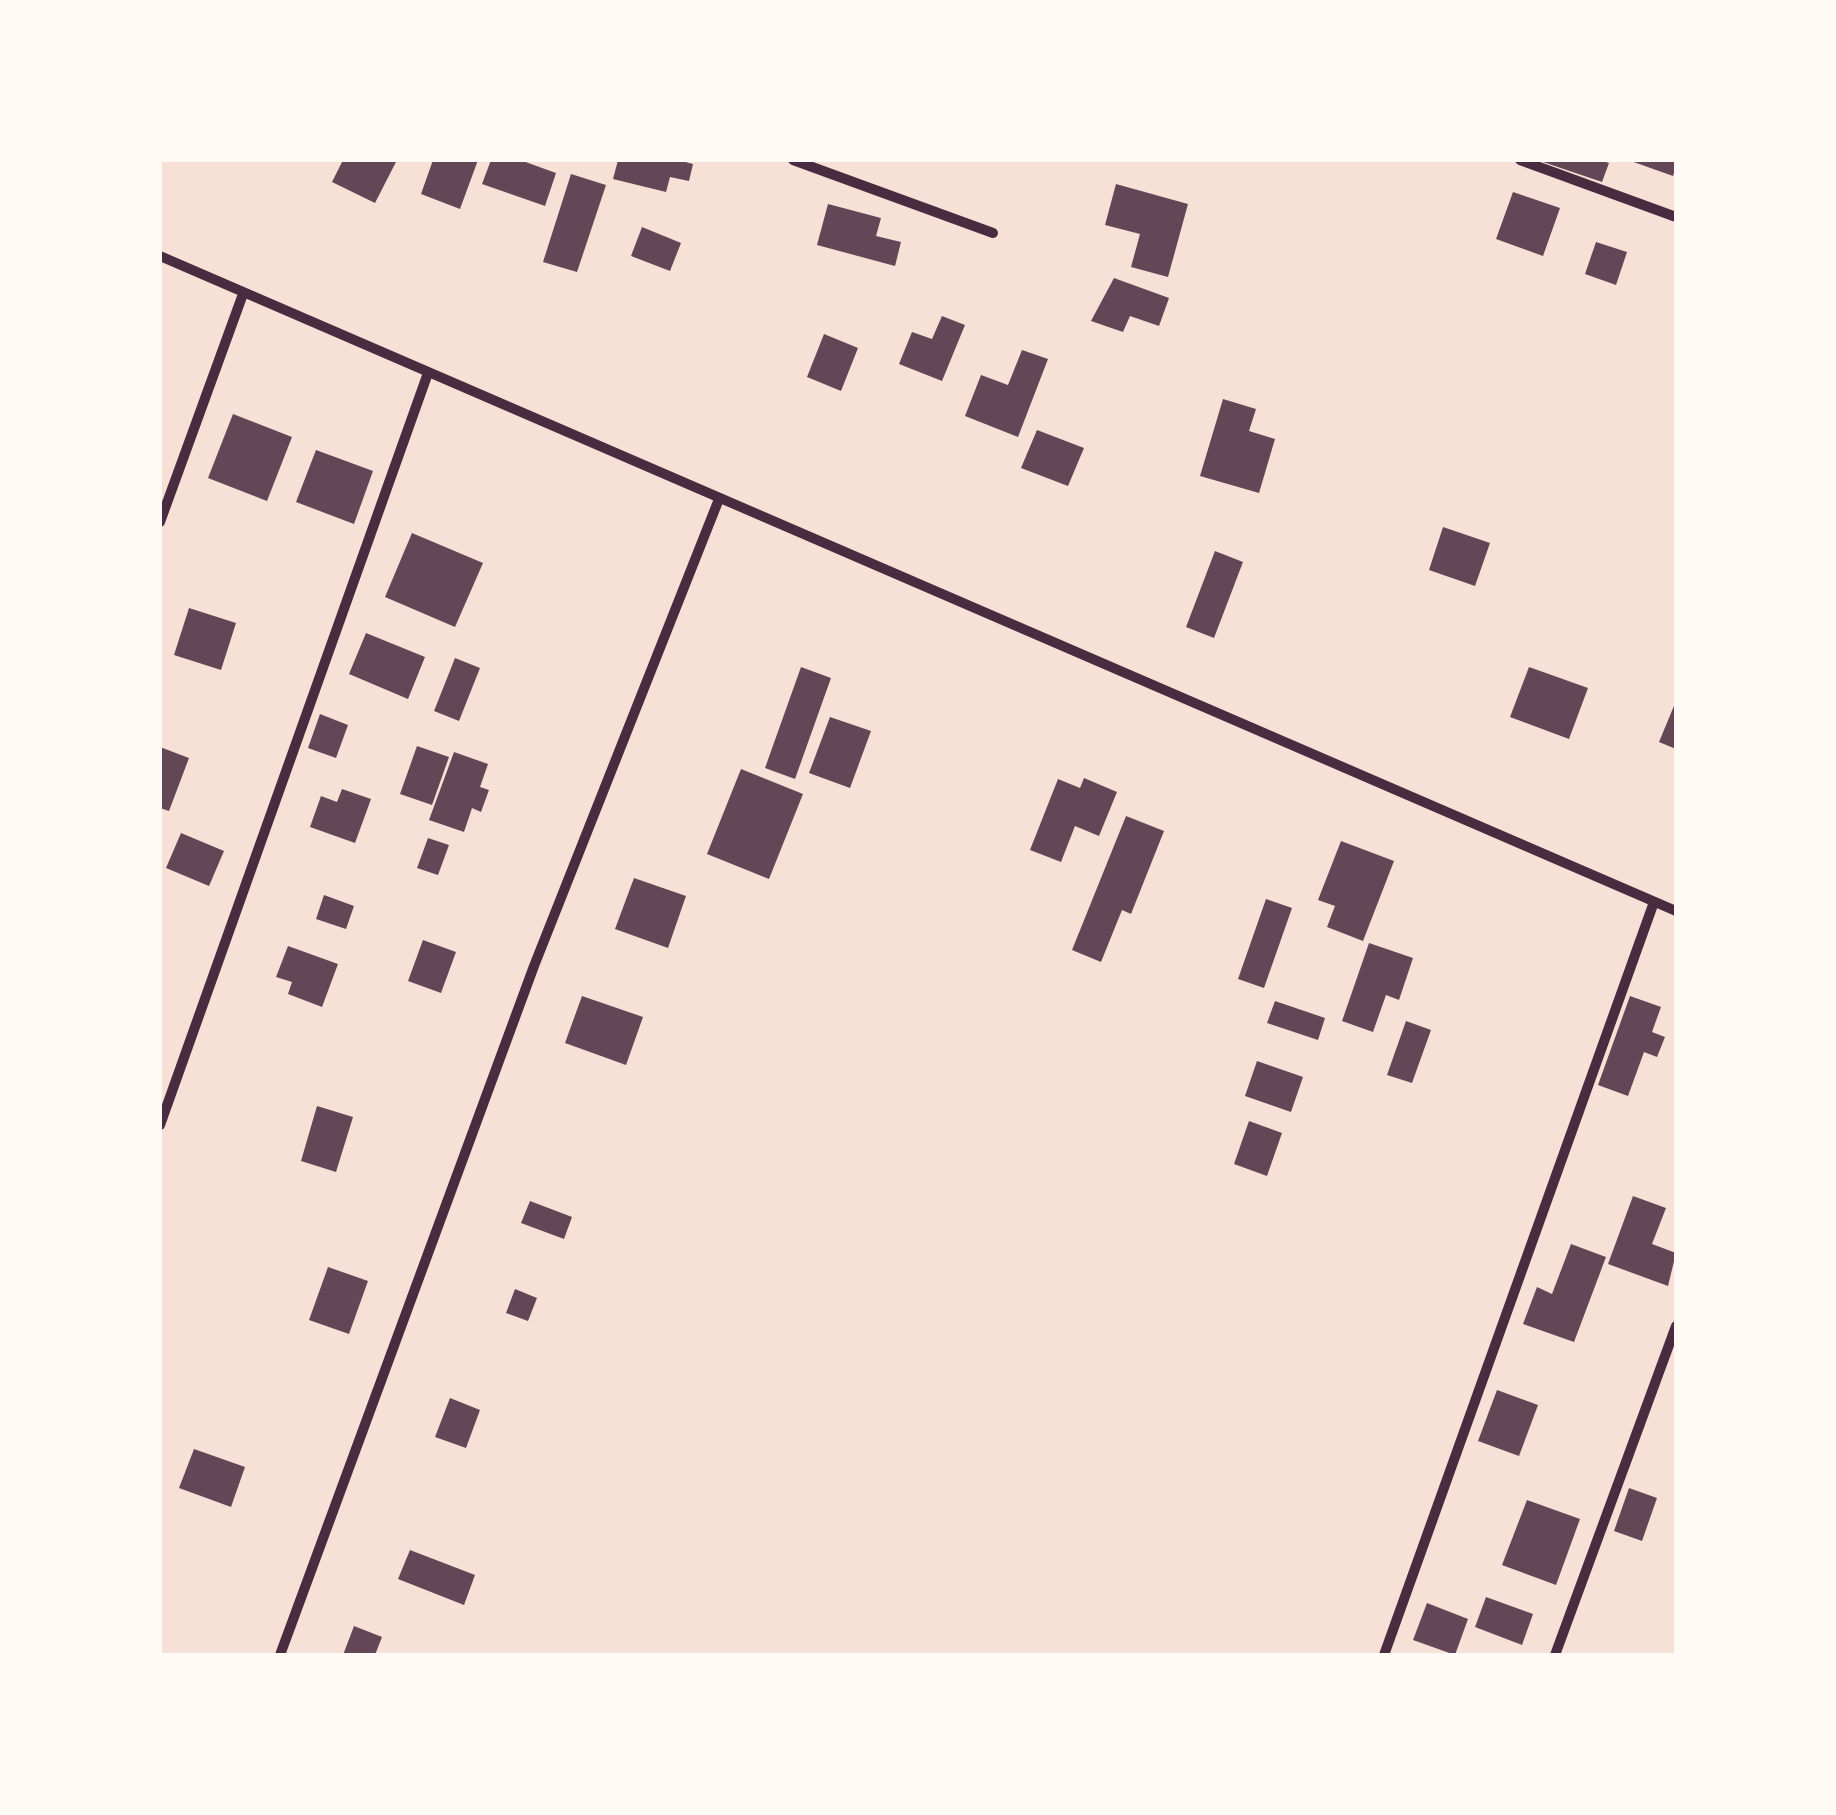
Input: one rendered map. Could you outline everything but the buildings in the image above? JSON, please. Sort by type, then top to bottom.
[{"type":"street","points":[[792,160],[993,233]]},
{"type":"street","points":[[1520,160],[1676,217]]},
{"type":"street","points":[[160,256],[1676,912]]},
{"type":"street","points":[[160,522],[244,294]]},
{"type":"street","points":[[160,1125],[428,374]]},
{"type":"street","points":[[280,1655],[534,966],[719,499]]},
{"type":"street","points":[[1384,1655],[1654,902]]},
{"type":"street","points":[[1555,1655],[1676,1326]]}]
